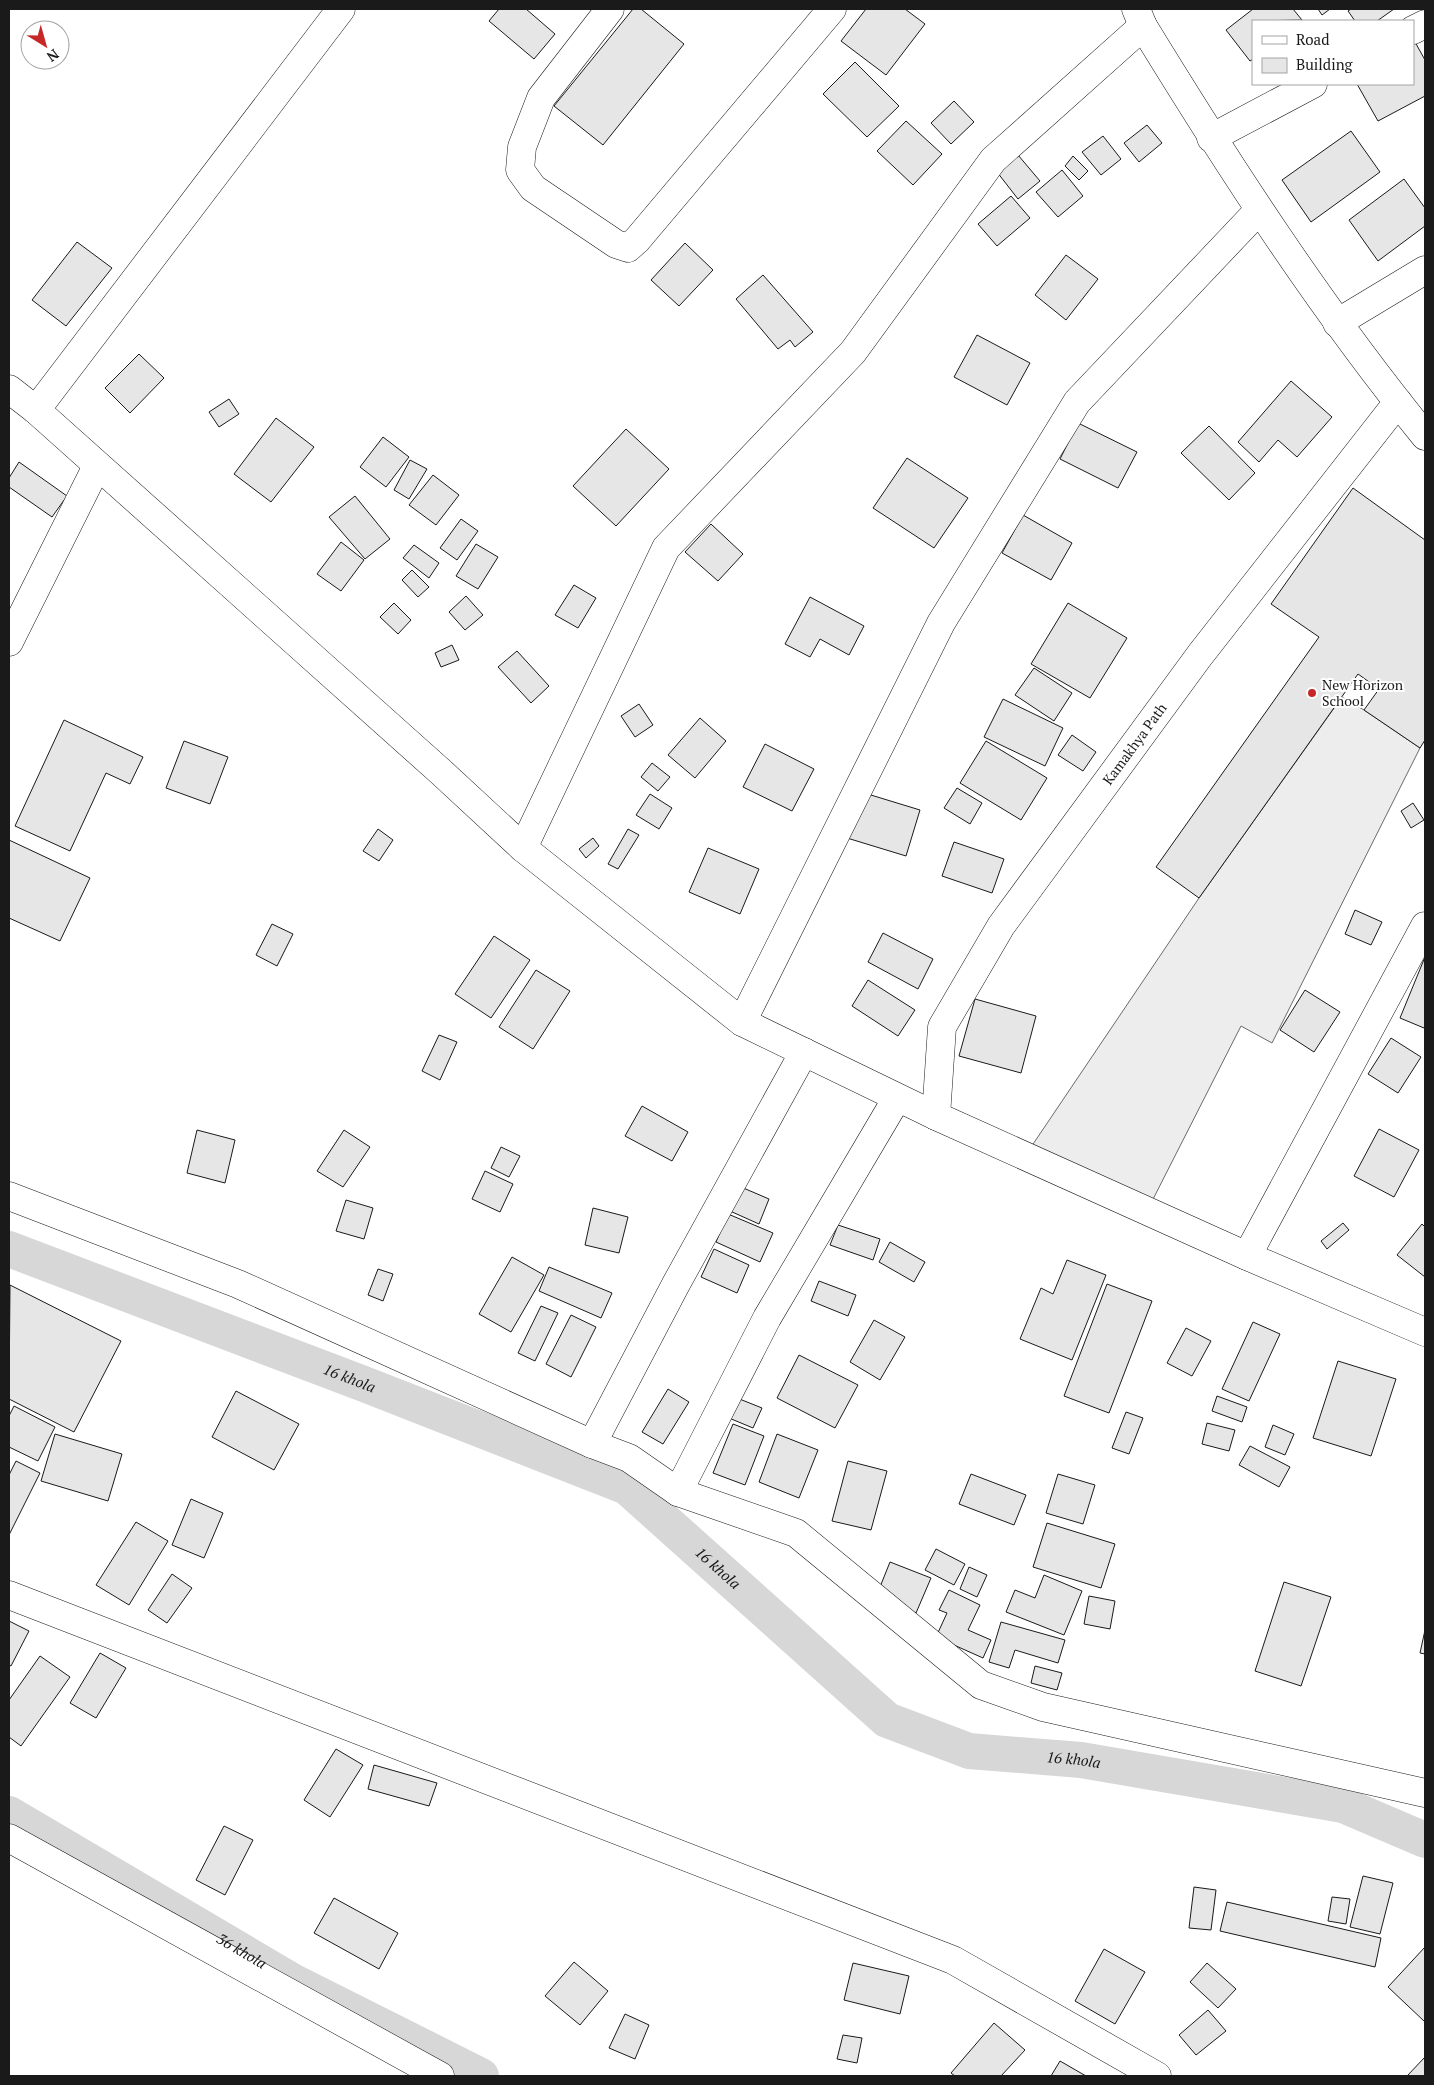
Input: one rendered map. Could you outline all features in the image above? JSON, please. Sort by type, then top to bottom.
[{"type":"street","points":[[36,410],[342,9]]},
{"type":"street","points":[[610,9],[541,98],[522,147],[520,170],[533,188],[616,244],[628,248],[637,240],[832,9]]},
{"type":"street","points":[[523,848],[666,548],[853,352],[992,160],[1140,18],[1211,138],[1259,210],[1337,323],[1425,436]]},
{"type":"street","points":[[1211,138],[1311,85]]},
{"type":"street","points":[[742,1022],[941,623],[1077,402],[1259,210]]},
{"type":"street","points":[[1337,323],[1425,270]]},
{"type":"street","points":[[9,389],[36,410],[441,772],[523,848],[742,1022],[936,1116],[1247,1256],[1425,1331]]},
{"type":"street","name":"Kamakhya Path","points":[[936,1116],[942,1026],[1001,926],[1200,655],[1398,402]]},
{"type":"street","points":[[9,642],[97,466]]},
{"type":"street","points":[[1247,1256],[1425,926]]},
{"type":"street","points":[[592,1444],[676,1284],[804,1052]]},
{"type":"street","points":[[678,1492],[767,1318],[897,1098]]},
{"type":"street","points":[[9,1196],[238,1284],[592,1444],[629,1458],[678,1492],[796,1532],[981,1685],[1043,1707],[1425,1793]]},
{"type":"street","points":[[9,1595],[953,1960],[1157,2076]]},
{"type":"street","points":[[9,1838],[440,2076]]},
{"type":"shaded area","points":[[1342,697],[1420,748],[1272,1043],[1241,1026],[1147,1211],[1025,1156],[1199,898]]},
{"type":"building","points":[[499,9],[526,9],[555,34],[534,59],[489,21]]},
{"type":"building","points":[[633,9],[641,9],[684,44],[603,145],[554,106]]},
{"type":"building","points":[[866,9],[905,9],[925,24],[886,75],[841,41]]},
{"type":"building","points":[[1253,9],[1293,9],[1302,20],[1252,20],[1252,60],[1250,61],[1226,30]]},
{"type":"building","points":[[1318,9],[1330,9],[1322,15]]},
{"type":"building","points":[[1351,9],[1394,9],[1378,20],[1354,20],[1348,11]]},
{"type":"building","points":[[1414,42],[1425,60],[1425,96],[1378,121],[1358,85],[1414,85]]},
{"type":"building","points":[[855,62],[899,106],[867,137],[823,94]]},
{"type":"building","points":[[954,101],[974,122],[951,144],[931,123]]},
{"type":"building","points":[[906,121],[942,154],[913,185],[877,151]]},
{"type":"building","points":[[1147,125],[1162,143],[1139,162],[1124,143]]},
{"type":"building","points":[[1351,131],[1380,172],[1311,222],[1282,180]]},
{"type":"building","points":[[1103,136],[1121,159],[1101,175],[1082,152]]},
{"type":"building","points":[[1018,155],[1040,181],[1018,199],[997,172]]},
{"type":"building","points":[[1073,156],[1088,171],[1079,180],[1065,166]]},
{"type":"building","points":[[1062,170],[1083,196],[1058,217],[1036,192]]},
{"type":"building","points":[[1404,179],[1425,208],[1425,226],[1378,261],[1349,220]]},
{"type":"building","points":[[1011,196],[1030,218],[997,246],[978,224]]},
{"type":"building","points":[[77,242],[112,268],[66,326],[32,300]]},
{"type":"building","points":[[685,243],[713,270],[679,306],[651,280]]},
{"type":"building","points":[[1066,255],[1098,279],[1066,320],[1035,295]]},
{"type":"building","points":[[763,275],[813,332],[795,347],[790,340],[778,349],[736,299]]},
{"type":"building","points":[[977,335],[1030,363],[1007,405],[954,377]]},
{"type":"building","points":[[139,354],[164,378],[130,413],[105,388]]},
{"type":"building","points":[[1291,381],[1332,417],[1297,457],[1278,440],[1259,462],[1238,442]]},
{"type":"building","points":[[229,399],[239,414],[219,427],[209,412]]},
{"type":"building","points":[[276,418],[314,447],[271,502],[234,474]]},
{"type":"building","points":[[1078,423],[1137,452],[1118,488],[1060,459]]},
{"type":"building","points":[[1209,426],[1255,473],[1229,500],[1181,453]]},
{"type":"building","points":[[626,429],[669,469],[616,526],[573,486]]},
{"type":"building","points":[[383,437],[409,457],[386,487],[360,467]]},
{"type":"building","points":[[907,458],[968,498],[934,548],[873,508]]},
{"type":"building","points":[[410,460],[427,469],[409,499],[394,490]]},
{"type":"building","points":[[19,462],[67,496],[52,517],[9,487],[9,478]]},
{"type":"building","points":[[433,475],[459,495],[436,525],[409,505]]},
{"type":"building","name":"New Horizon School","points":[[1353,488],[1425,540],[1425,740],[1420,748],[1364,710],[1379,689],[1358,674],[1199,898],[1156,867],[1319,637],[1271,604]]},
{"type":"building","points":[[355,496],[390,539],[365,559],[329,517]]},
{"type":"building","points":[[1023,515],[1072,543],[1051,580],[1002,553]]},
{"type":"building","points":[[461,519],[478,531],[457,560],[440,548]]},
{"type":"building","points":[[711,524],[743,554],[718,581],[685,552]]},
{"type":"building","points":[[341,542],[364,560],[341,591],[317,574]]},
{"type":"building","points":[[476,544],[498,557],[478,589],[456,576]]},
{"type":"building","points":[[414,545],[439,563],[429,578],[403,558]]},
{"type":"building","points":[[412,570],[429,587],[418,597],[402,580]]},
{"type":"building","points":[[574,585],[596,598],[578,628],[555,615]]},
{"type":"building","points":[[466,596],[483,615],[465,630],[449,612]]},
{"type":"building","points":[[810,597],[864,626],[849,655],[820,639],[810,657],[785,644]]},
{"type":"building","points":[[394,603],[411,620],[398,634],[380,617]]},
{"type":"building","points":[[1068,603],[1127,638],[1090,698],[1031,664]]},
{"type":"building","points":[[452,645],[459,660],[441,667],[435,653]]},
{"type":"building","points":[[517,651],[549,686],[531,703],[498,667]]},
{"type":"building","points":[[1034,668],[1072,693],[1054,721],[1015,695]]},
{"type":"building","points":[[1003,699],[1063,728],[1045,766],[984,737]]},
{"type":"building","points":[[639,704],[653,725],[635,737],[621,716]]},
{"type":"building","points":[[700,718],[726,741],[695,778],[668,755]]},
{"type":"building","points":[[64,720],[143,757],[130,784],[106,773],[70,851],[15,826]]},
{"type":"building","points":[[1072,735],[1096,752],[1083,771],[1058,755]]},
{"type":"building","points":[[184,741],[228,757],[210,804],[166,788]]},
{"type":"building","points":[[986,741],[1047,778],[1021,820],[960,783]]},
{"type":"building","points":[[765,744],[814,769],[792,811],[743,787]]},
{"type":"building","points":[[652,763],[670,777],[658,791],[641,777]]},
{"type":"building","points":[[957,788],[982,803],[970,824],[944,808]]},
{"type":"building","points":[[861,792],[920,810],[906,856],[847,838]]},
{"type":"building","points":[[650,794],[672,808],[659,829],[636,815]]},
{"type":"building","points":[[1413,803],[1424,820],[1411,828],[1401,811]]},
{"type":"building","points":[[378,829],[393,840],[379,861],[363,851]]},
{"type":"building","points":[[628,829],[639,835],[618,869],[608,864]]},
{"type":"building","points":[[593,838],[599,846],[586,858],[579,849]]},
{"type":"building","points":[[9,840],[90,878],[60,941],[9,918]]},
{"type":"building","points":[[954,842],[1004,859],[992,893],[942,876]]},
{"type":"building","points":[[708,848],[759,869],[740,914],[689,892]]},
{"type":"building","points":[[1355,910],[1382,922],[1371,945],[1345,934]]},
{"type":"building","points":[[272,924],[293,934],[277,966],[256,955]]},
{"type":"building","points":[[883,933],[933,959],[918,989],[868,962]]},
{"type":"building","points":[[494,936],[530,960],[491,1018],[455,994]]},
{"type":"building","points":[[1425,957],[1425,1025],[1424,1028],[1400,1018]]},
{"type":"building","points":[[536,970],[570,991],[533,1049],[499,1027]]},
{"type":"building","points":[[868,980],[915,1010],[898,1036],[852,1006]]},
{"type":"building","points":[[1305,990],[1340,1012],[1314,1052],[1280,1030]]},
{"type":"building","points":[[975,999],[1036,1016],[1021,1073],[959,1056]]},
{"type":"building","points":[[439,1035],[457,1042],[440,1080],[422,1071]]},
{"type":"building","points":[[1391,1038],[1421,1057],[1398,1093],[1368,1074]]},
{"type":"building","points":[[642,1106],[688,1132],[672,1161],[625,1136]]},
{"type":"building","points":[[1379,1129],[1419,1150],[1394,1197],[1354,1176]]},
{"type":"building","points":[[197,1130],[235,1140],[225,1183],[187,1173]]},
{"type":"building","points":[[344,1130],[370,1147],[343,1187],[317,1171]]},
{"type":"building","points":[[501,1147],[520,1156],[509,1177],[491,1168]]},
{"type":"building","points":[[485,1171],[513,1184],[500,1212],[472,1199]]},
{"type":"building","points":[[741,1187],[769,1199],[759,1224],[730,1211]]},
{"type":"building","points":[[346,1200],[373,1208],[364,1239],[336,1231]]},
{"type":"building","points":[[593,1208],[628,1217],[619,1253],[585,1245]]},
{"type":"building","points":[[728,1214],[773,1233],[760,1262],[716,1242]]},
{"type":"building","points":[[1343,1223],[1349,1230],[1327,1249],[1321,1241]]},
{"type":"building","points":[[1422,1224],[1425,1227],[1425,1277],[1397,1255]]},
{"type":"building","points":[[838,1225],[880,1239],[873,1260],[830,1245]]},
{"type":"building","points":[[890,1242],[925,1262],[914,1282],[879,1262]]},
{"type":"building","points":[[714,1249],[749,1265],[737,1293],[701,1277]]},
{"type":"building","points":[[512,1257],[544,1275],[511,1332],[479,1314]]},
{"type":"building","points":[[1067,1260],[1106,1275],[1072,1360],[1020,1339],[1041,1288],[1053,1294]]},
{"type":"building","points":[[549,1267],[612,1293],[601,1318],[539,1291]]},
{"type":"building","points":[[378,1269],[393,1274],[383,1301],[368,1295]]},
{"type":"building","points":[[819,1281],[856,1295],[848,1316],[811,1301]]},
{"type":"building","points":[[1107,1284],[1152,1301],[1109,1413],[1064,1396]]},
{"type":"building","points":[[10,1285],[121,1341],[74,1432],[9,1399]]},
{"type":"building","points":[[541,1306],[558,1313],[535,1361],[518,1353]]},
{"type":"building","points":[[571,1315],[596,1327],[571,1377],[546,1364]]},
{"type":"building","points":[[874,1320],[905,1337],[880,1380],[850,1362]]},
{"type":"building","points":[[1253,1322],[1280,1334],[1249,1401],[1222,1389]]},
{"type":"building","points":[[1186,1328],[1211,1341],[1192,1376],[1167,1363]]},
{"type":"building","points":[[799,1355],[858,1385],[835,1428],[777,1398]]},
{"type":"building","points":[[1338,1361],[1396,1379],[1371,1456],[1313,1438]]},
{"type":"building","points":[[668,1389],[689,1402],[663,1444],[642,1432]]},
{"type":"building","points":[[236,1391],[299,1424],[274,1470],[212,1437]]},
{"type":"building","points":[[1217,1396],[1247,1407],[1242,1422],[1212,1411]]},
{"type":"building","points":[[737,1398],[762,1408],[753,1428],[729,1418]]},
{"type":"building","points":[[14,1406],[55,1427],[38,1461],[9,1447],[9,1416]]},
{"type":"building","points":[[1126,1412],[1143,1418],[1129,1454],[1112,1448]]},
{"type":"building","points":[[1207,1423],[1235,1430],[1229,1451],[1202,1444]]},
{"type":"building","points":[[733,1424],[764,1436],[745,1485],[713,1473]]},
{"type":"building","points":[[1273,1425],[1294,1434],[1285,1455],[1265,1447]]},
{"type":"building","points":[[55,1434],[122,1454],[108,1501],[41,1481]]},
{"type":"building","points":[[777,1434],[818,1450],[799,1498],[759,1482]]},
{"type":"building","points":[[1250,1446],[1290,1467],[1279,1487],[1239,1465]]},
{"type":"building","points":[[16,1461],[40,1473],[9,1535],[9,1475]]},
{"type":"building","points":[[848,1461],[887,1471],[871,1530],[832,1521]]},
{"type":"building","points":[[971,1474],[1026,1495],[1014,1525],[959,1504]]},
{"type":"building","points":[[1058,1474],[1095,1485],[1083,1524],[1046,1513]]},
{"type":"building","points":[[191,1499],[223,1513],[204,1558],[172,1545]]},
{"type":"building","points":[[136,1522],[168,1541],[129,1605],[96,1585]]},
{"type":"building","points":[[1047,1523],[1115,1544],[1101,1588],[1033,1567]]},
{"type":"building","points":[[936,1549],[965,1564],[954,1585],[925,1570]]},
{"type":"building","points":[[890,1562],[931,1578],[916,1613],[876,1597]]},
{"type":"building","points":[[969,1567],[987,1575],[977,1597],[960,1589]]},
{"type":"building","points":[[172,1574],[192,1588],[167,1623],[148,1610]]},
{"type":"building","points":[[1044,1575],[1082,1591],[1064,1635],[1006,1612],[1015,1590],[1035,1598]]},
{"type":"building","points":[[1284,1582],[1331,1597],[1301,1686],[1255,1671]]},
{"type":"building","points":[[949,1590],[980,1605],[968,1630],[991,1640],[983,1658],[936,1637],[947,1613],[939,1610]]},
{"type":"building","points":[[1089,1596],[1115,1601],[1110,1629],[1084,1624]]},
{"type":"building","points":[[9,1621],[29,1631],[11,1666],[9,1665]]},
{"type":"building","points":[[1001,1622],[1065,1640],[1058,1663],[1015,1650],[1009,1668],[989,1662]]},
{"type":"building","points":[[1425,1630],[1425,1654],[1420,1653]]},
{"type":"building","points":[[100,1653],[126,1668],[96,1718],[70,1703]]},
{"type":"building","points":[[40,1656],[70,1677],[21,1746],[9,1737],[9,1700]]},
{"type":"building","points":[[1035,1666],[1062,1673],[1057,1690],[1031,1683]]},
{"type":"building","points":[[336,1749],[363,1765],[330,1817],[304,1800]]},
{"type":"building","points":[[374,1765],[437,1783],[429,1806],[368,1789]]},
{"type":"building","points":[[224,1826],[253,1840],[225,1895],[196,1880]]},
{"type":"building","points":[[1363,1876],[1393,1883],[1380,1934],[1350,1927]]},
{"type":"building","points":[[1194,1887],[1216,1890],[1211,1930],[1189,1928]]},
{"type":"building","points":[[1332,1897],[1350,1899],[1346,1924],[1328,1921]]},
{"type":"building","points":[[334,1898],[398,1933],[379,1969],[314,1933]]},
{"type":"building","points":[[1227,1902],[1381,1938],[1375,1967],[1220,1931]]},
{"type":"building","points":[[1425,1947],[1425,2022],[1388,1987]]},
{"type":"building","points":[[1104,1949],[1145,1972],[1115,2024],[1075,2001]]},
{"type":"building","points":[[574,1962],[608,1991],[580,2025],[545,1996]]},
{"type":"building","points":[[853,1963],[909,1976],[900,2014],[844,2000]]},
{"type":"building","points":[[1207,1963],[1236,1989],[1218,2008],[1190,1982]]},
{"type":"building","points":[[1208,2010],[1226,2031],[1196,2055],[1179,2035]]},
{"type":"building","points":[[625,2014],[649,2025],[635,2059],[609,2048]]},
{"type":"building","points":[[994,2023],[1025,2050],[1001,2076],[955,2076],[951,2073]]},
{"type":"building","points":[[843,2035],[862,2038],[857,2063],[837,2059]]},
{"type":"building","points":[[1425,2057],[1425,2076],[1407,2076]]},
{"type":"building","points":[[1060,2061],[1086,2076],[1051,2076]]},
{"type":"waterway","name":"16 khola","points":[[9,1249],[364,1384],[627,1487],[887,1720],[969,1751],[1081,1760],[1343,1805],[1425,1840]]},
{"type":"waterway","name":"36 khola","points":[[9,1814],[292,1981],[481,2076]]},
{"type":"place","name":"New Horizon School","points":[[1312,693]]}]
